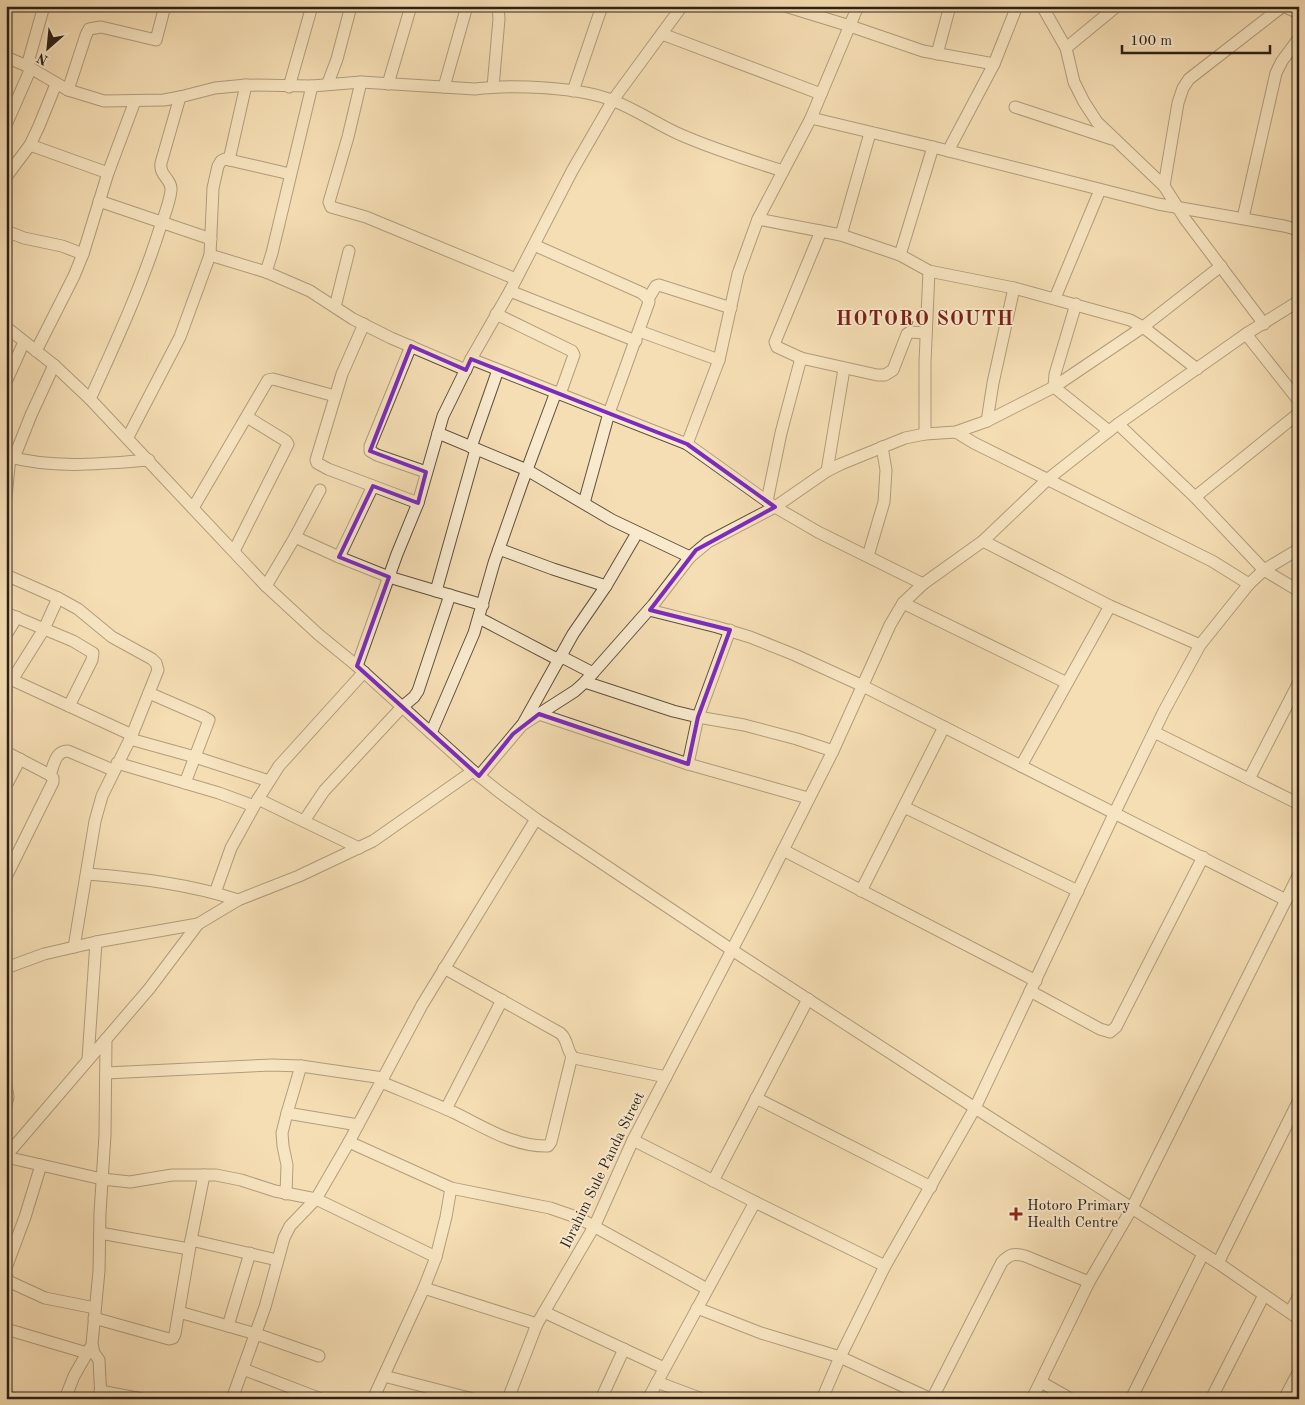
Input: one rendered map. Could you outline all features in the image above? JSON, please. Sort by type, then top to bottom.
[{"type":"street","points":[[7,123],[29,67],[44,6]]},
{"type":"street","points":[[68,90],[89,29],[101,28],[156,40],[165,6]]},
{"type":"street","points":[[289,87],[312,6]]},
{"type":"street","points":[[328,83],[337,59],[351,6]]},
{"type":"street","points":[[388,84],[411,6]]},
{"type":"street","points":[[444,88],[467,6]]},
{"type":"street","points":[[493,87],[499,19],[498,6]]},
{"type":"street","points":[[572,91],[602,6]]},
{"type":"street","points":[[216,893],[232,848],[269,781],[279,766],[361,669],[389,577],[418,503],[443,416],[468,364],[510,291],[572,172],[613,100],[682,6]]},
{"type":"street","points":[[785,6],[938,54],[994,64]]},
{"type":"street","points":[[687,444],[719,360],[738,274],[758,219],[811,118],[858,6]]},
{"type":"street","points":[[938,54],[950,6]]},
{"type":"street","points":[[948,151],[994,64],[1017,6]]},
{"type":"street","points":[[1042,6],[1066,48],[1074,82],[1097,122],[1164,186],[1185,219],[1264,324]]},
{"type":"street","points":[[1066,48],[1117,6]]},
{"type":"street","points":[[1164,186],[1178,104],[1186,83],[1193,75],[1283,6],[1299,12]]},
{"type":"street","points":[[662,34],[821,94]]},
{"type":"street","points":[[1243,218],[1276,73],[1282,61],[1299,38]]},
{"type":"street","points":[[6,57],[29,67],[68,90],[104,101],[135,101],[180,97],[215,88],[246,85],[289,87],[361,82],[475,90],[493,87],[560,89],[613,100],[678,134],[732,155],[783,171]]},
{"type":"street","points":[[361,82],[348,137],[328,202],[331,207],[366,217],[516,279]]},
{"type":"street","points":[[6,177],[30,144],[56,84]]},
{"type":"street","points":[[229,160],[246,85]]},
{"type":"street","points":[[266,272],[312,86]]},
{"type":"street","points":[[90,399],[149,261],[161,223],[171,189],[170,183],[162,173],[161,162],[180,97]]},
{"type":"street","points":[[36,351],[74,276],[108,173],[135,101]]},
{"type":"street","points":[[1015,107],[1114,139]]},
{"type":"street","points":[[811,118],[1158,204],[1243,218],[1299,230]]},
{"type":"street","points":[[841,235],[870,133]]},
{"type":"street","points":[[30,144],[108,173]]},
{"type":"street","points":[[900,255],[933,147]]},
{"type":"street","points":[[128,437],[180,337],[210,255],[214,188],[218,166],[221,161],[225,159],[290,174]]},
{"type":"street","points":[[1055,298],[1100,190]]},
{"type":"street","points":[[99,201],[211,240]]},
{"type":"street","points":[[758,219],[841,235],[900,255],[929,271],[1014,288],[1130,320],[1143,327],[1197,369]]},
{"type":"street","points":[[6,231],[24,238],[62,246],[82,254]]},
{"type":"street","points":[[821,231],[775,342],[777,347],[802,358],[877,375],[890,373],[893,370],[907,334],[910,332],[926,333]]},
{"type":"street","points":[[534,245],[642,293],[648,299]]},
{"type":"street","points":[[335,308],[349,251]]},
{"type":"street","points":[[210,255],[266,272],[310,291],[364,324],[411,346],[468,364],[498,370],[687,444],[771,504],[818,532],[923,584]]},
{"type":"street","points":[[6,968],[44,954],[74,947],[198,924],[238,900],[299,876],[373,841],[476,773],[522,725],[575,691],[649,610],[690,557],[708,542],[826,471],[905,438],[924,434],[956,432],[988,420],[1054,388],[1143,327],[1221,266]]},
{"type":"street","points":[[924,434],[929,271]]},
{"type":"street","points":[[584,503],[609,413],[638,336],[649,302],[648,299],[656,286],[659,285],[731,308]]},
{"type":"street","points":[[988,420],[992,383],[1014,288]]},
{"type":"street","points":[[510,291],[638,336],[719,360]]},
{"type":"street","name":"Ibrahim Sule Panda Street","points":[[508,1399],[537,1324],[594,1225],[633,1140],[833,751],[890,625],[903,603],[923,584],[983,541],[1048,479],[1114,428],[1246,334],[1299,301]]},
{"type":"street","points":[[1054,388],[1055,374],[1076,304]]},
{"type":"street","points":[[431,733],[474,633],[484,605],[499,549],[527,470],[574,355],[572,351],[496,314]]},
{"type":"street","points":[[364,324],[342,374],[316,460],[317,463],[328,469],[418,503]]},
{"type":"street","points":[[6,327],[54,365],[90,399],[128,437],[266,586],[476,773],[536,819],[732,950],[1218,1263],[1294,1316],[1299,1296]]},
{"type":"street","points":[[1246,334],[1299,401]]},
{"type":"street","points":[[6,382],[24,342]]},
{"type":"street","points":[[411,346],[370,446],[370,451],[426,472]]},
{"type":"street","points":[[771,504],[781,433],[802,358]]},
{"type":"street","points":[[6,496],[10,457],[54,365]]},
{"type":"street","points":[[826,471],[844,369]]},
{"type":"street","points":[[436,591],[474,448],[498,370]]},
{"type":"street","points":[[193,508],[270,379],[307,387],[335,396]]},
{"type":"street","points":[[1054,388],[1114,428],[1196,497],[1264,570],[1299,591]]},
{"type":"street","points":[[1196,497],[1299,413]]},
{"type":"street","points":[[234,552],[288,444],[247,417]]},
{"type":"street","points":[[956,432],[1212,561],[1249,584]]},
{"type":"street","points":[[438,433],[527,470],[637,533],[690,557]]},
{"type":"street","points":[[868,556],[884,502],[886,470],[882,447]]},
{"type":"street","points":[[10,457],[67,465],[94,465],[149,460]]},
{"type":"street","points":[[339,557],[373,486]]},
{"type":"street","points":[[266,586],[320,490]]},
{"type":"street","points":[[522,725],[573,634],[606,586],[637,533]]},
{"type":"street","points":[[295,537],[389,577],[484,605]]},
{"type":"street","points":[[983,541],[1110,606],[1200,645]]},
{"type":"street","points":[[499,549],[552,569],[606,586]]},
{"type":"street","points":[[822,1399],[840,1357],[886,1266],[975,1108],[1115,812],[1154,732],[1200,645],[1249,584],[1264,570],[1299,549]]},
{"type":"street","points":[[6,575],[78,609],[112,637],[146,655],[156,663],[158,670],[131,737],[102,796],[95,820],[74,947]]},
{"type":"street","points":[[304,821],[324,791],[418,691],[450,595]]},
{"type":"street","points":[[58,598],[44,629],[9,678],[131,737],[269,781]]},
{"type":"street","points":[[903,603],[1066,683]]},
{"type":"street","points":[[1022,766],[1110,606]]},
{"type":"street","points":[[649,610],[730,630],[795,655],[863,686],[1286,900]]},
{"type":"street","points":[[6,635],[12,615],[73,641],[93,653],[92,660],[69,706]]},
{"type":"street","points":[[479,618],[593,673]]},
{"type":"street","points":[[688,764],[698,717],[730,630]]},
{"type":"street","points":[[585,682],[698,717],[744,725],[833,751]]},
{"type":"street","points":[[1249,779],[1299,682]]},
{"type":"street","points":[[149,693],[208,720],[186,783]]},
{"type":"street","points":[[539,714],[688,764],[808,798]]},
{"type":"street","points":[[861,891],[944,727]]},
{"type":"street","points":[[1154,732],[1299,804]]},
{"type":"street","points":[[50,775],[58,755],[63,750],[68,751],[115,767],[186,783],[256,802],[304,821],[359,848]]},
{"type":"street","points":[[6,752],[53,778],[53,782],[6,877]]},
{"type":"street","points":[[6,786],[20,759]]},
{"type":"street","points":[[904,807],[1078,891]]},
{"type":"street","points":[[232,1399],[265,1308],[277,1260],[290,1226],[316,1199],[358,1125],[422,1004],[536,819]]},
{"type":"street","points":[[783,850],[1036,980]]},
{"type":"street","points":[[1030,991],[1100,1029],[1110,1032],[1116,1027],[1203,858]]},
{"type":"street","points":[[87,874],[136,878],[216,893],[238,900]]},
{"type":"street","points":[[1032,1399],[1089,1282],[1132,1208],[1286,900],[1296,886],[1299,874]]},
{"type":"street","points":[[198,924],[149,988],[8,1152],[41,1165],[102,1179],[130,1182],[172,1175],[216,1176],[241,1180],[286,1194],[316,1199],[436,1257]]},
{"type":"street","points":[[88,1059],[96,942]]},
{"type":"street","points":[[106,1072],[272,1065],[301,1066],[382,1080],[504,1137],[521,1143],[548,1146],[551,1142],[572,1056],[564,1036],[444,968]]},
{"type":"street","points":[[713,1181],[808,999]]},
{"type":"street","points":[[446,1109],[502,1000]]},
{"type":"street","points":[[65,1399],[74,1376],[89,1349],[95,1313],[105,1135],[106,1039]]},
{"type":"street","points":[[572,1056],[666,1077]]},
{"type":"street","points":[[286,1194],[287,1165],[282,1133],[301,1066]]},
{"type":"street","points":[[6,1085],[8,1097],[6,1105]]},
{"type":"street","points":[[756,1098],[931,1187]]},
{"type":"street","points":[[1218,1263],[1299,1100]]},
{"type":"street","points":[[287,1113],[358,1125]]},
{"type":"street","points":[[633,1140],[886,1266]]},
{"type":"street","points":[[348,1142],[451,1188],[550,1208],[579,1218],[707,1289]]},
{"type":"street","points":[[6,1268],[25,1217],[41,1165]]},
{"type":"street","points":[[6,1277],[10,1282],[45,1298],[169,1339],[173,1338],[204,1176]]},
{"type":"street","points":[[373,1399],[424,1288],[436,1257],[451,1188]]},
{"type":"street","points":[[648,1399],[755,1202]]},
{"type":"street","points":[[100,1233],[250,1253],[277,1260]]},
{"type":"street","points":[[228,1326],[250,1253]]},
{"type":"street","points":[[697,1308],[761,1333],[840,1357],[931,1399],[1002,1262],[1008,1256],[1014,1254],[1025,1256],[1089,1282]]},
{"type":"street","points":[[1131,1399],[1203,1254]]},
{"type":"street","points":[[424,1288],[537,1324]]},
{"type":"street","points":[[1211,1399],[1264,1295]]},
{"type":"street","points":[[179,1312],[256,1334],[319,1356]]},
{"type":"street","points":[[544,1312],[664,1368]]},
{"type":"street","points":[[6,1328],[89,1349],[99,1360],[100,1395],[142,1399]]},
{"type":"street","points":[[601,1399],[624,1349]]},
{"type":"street","points":[[243,1369],[321,1399]]},
{"type":"street","points":[[1284,1399],[1299,1371]]},
{"type":"street","points":[[384,1376],[473,1399]]},
{"type":"street","points":[[657,1382],[702,1399]]},
{"type":"street","points":[[1041,1382],[1071,1399]]},
{"type":"street","points":[[6,1396],[14,1399]]},
{"type":"highlighted area","points":[[411,346],[466,370],[471,359],[687,444],[775,507],[696,550],[650,610],[730,630],[698,717],[688,764],[539,714],[513,734],[479,776],[357,666],[389,577],[339,557],[373,486],[418,503],[426,472],[370,451]]},
{"type":"place","name":"Hotoro Primary Health Centre","points":[[1016,1214]]},
{"type":"district","name":"HOTORO SOUTH","points":[[925,318]]}]
